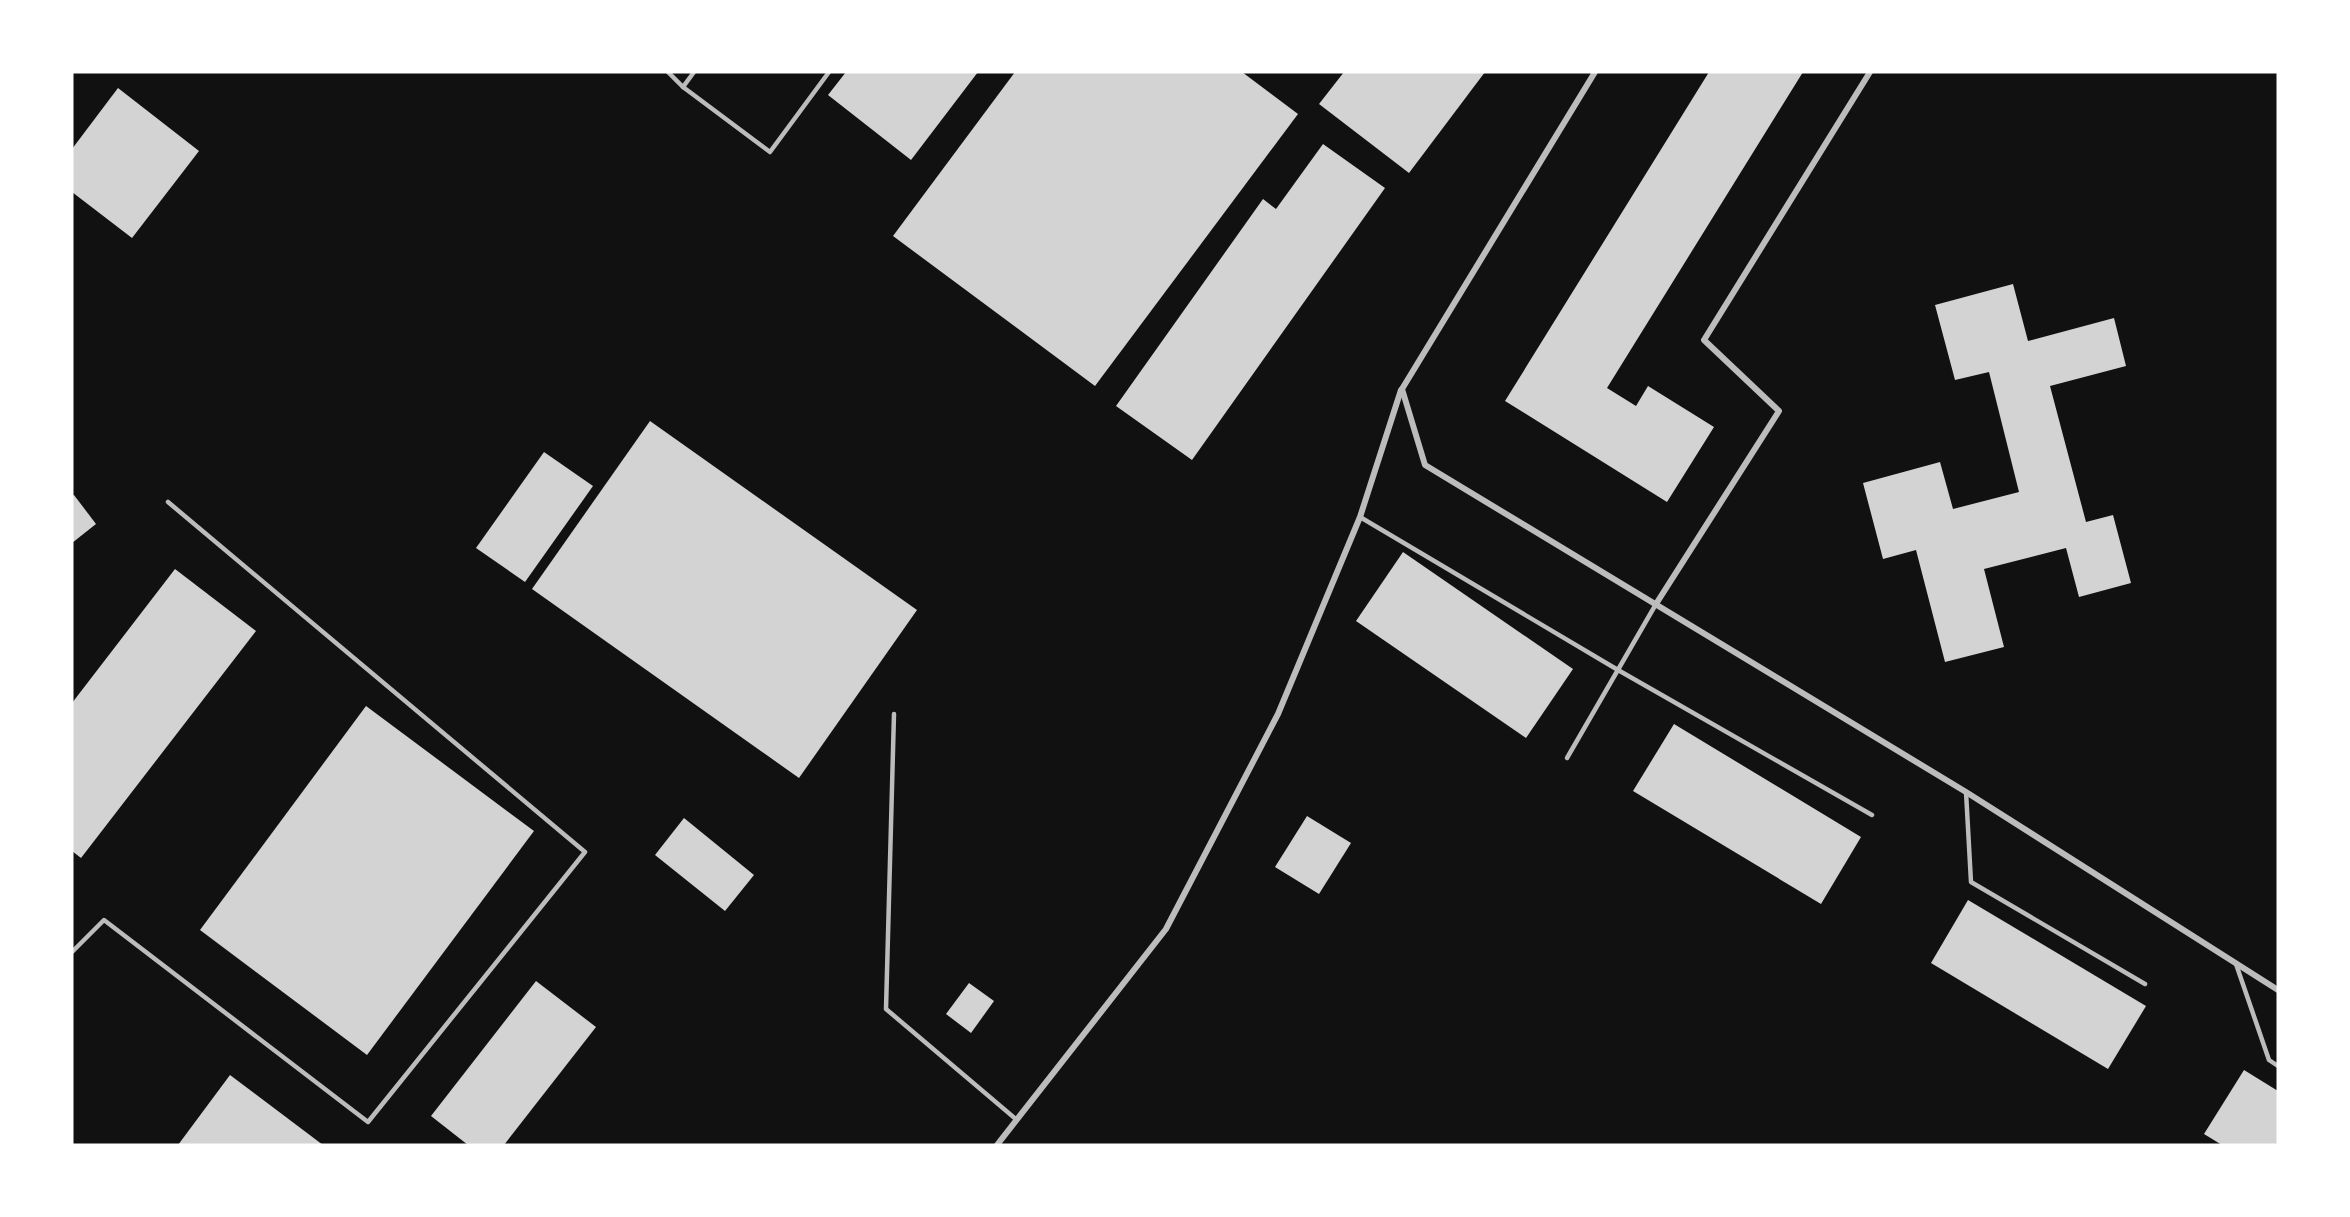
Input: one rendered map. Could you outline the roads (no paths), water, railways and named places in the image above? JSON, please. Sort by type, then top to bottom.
[{"type":"street","points":[[997,1145],[1166,929],[1278,714],[1360,517],[1402,389],[1596,72]]},
{"type":"street","points":[[1656,604],[1779,411],[1704,340],[1870,72]]},
{"type":"street","points":[[1402,389],[1425,465],[1966,792],[2278,990]]},
{"type":"lane","points":[[668,72],[683,87],[770,152],[829,72]]},
{"type":"lane","points":[[683,87],[694,72]]},
{"type":"lane","points":[[72,952],[104,920],[368,1122],[585,852],[168,502]]},
{"type":"lane","points":[[1360,517],[1618,670],[1872,815]]},
{"type":"lane","points":[[1567,758],[1656,604]]},
{"type":"lane","points":[[894,714],[886,1009],[1017,1120]]},
{"type":"lane","points":[[1966,792],[1971,882],[2145,984]]},
{"type":"lane","points":[[2236,964],[2269,1060],[2278,1066]]}]
